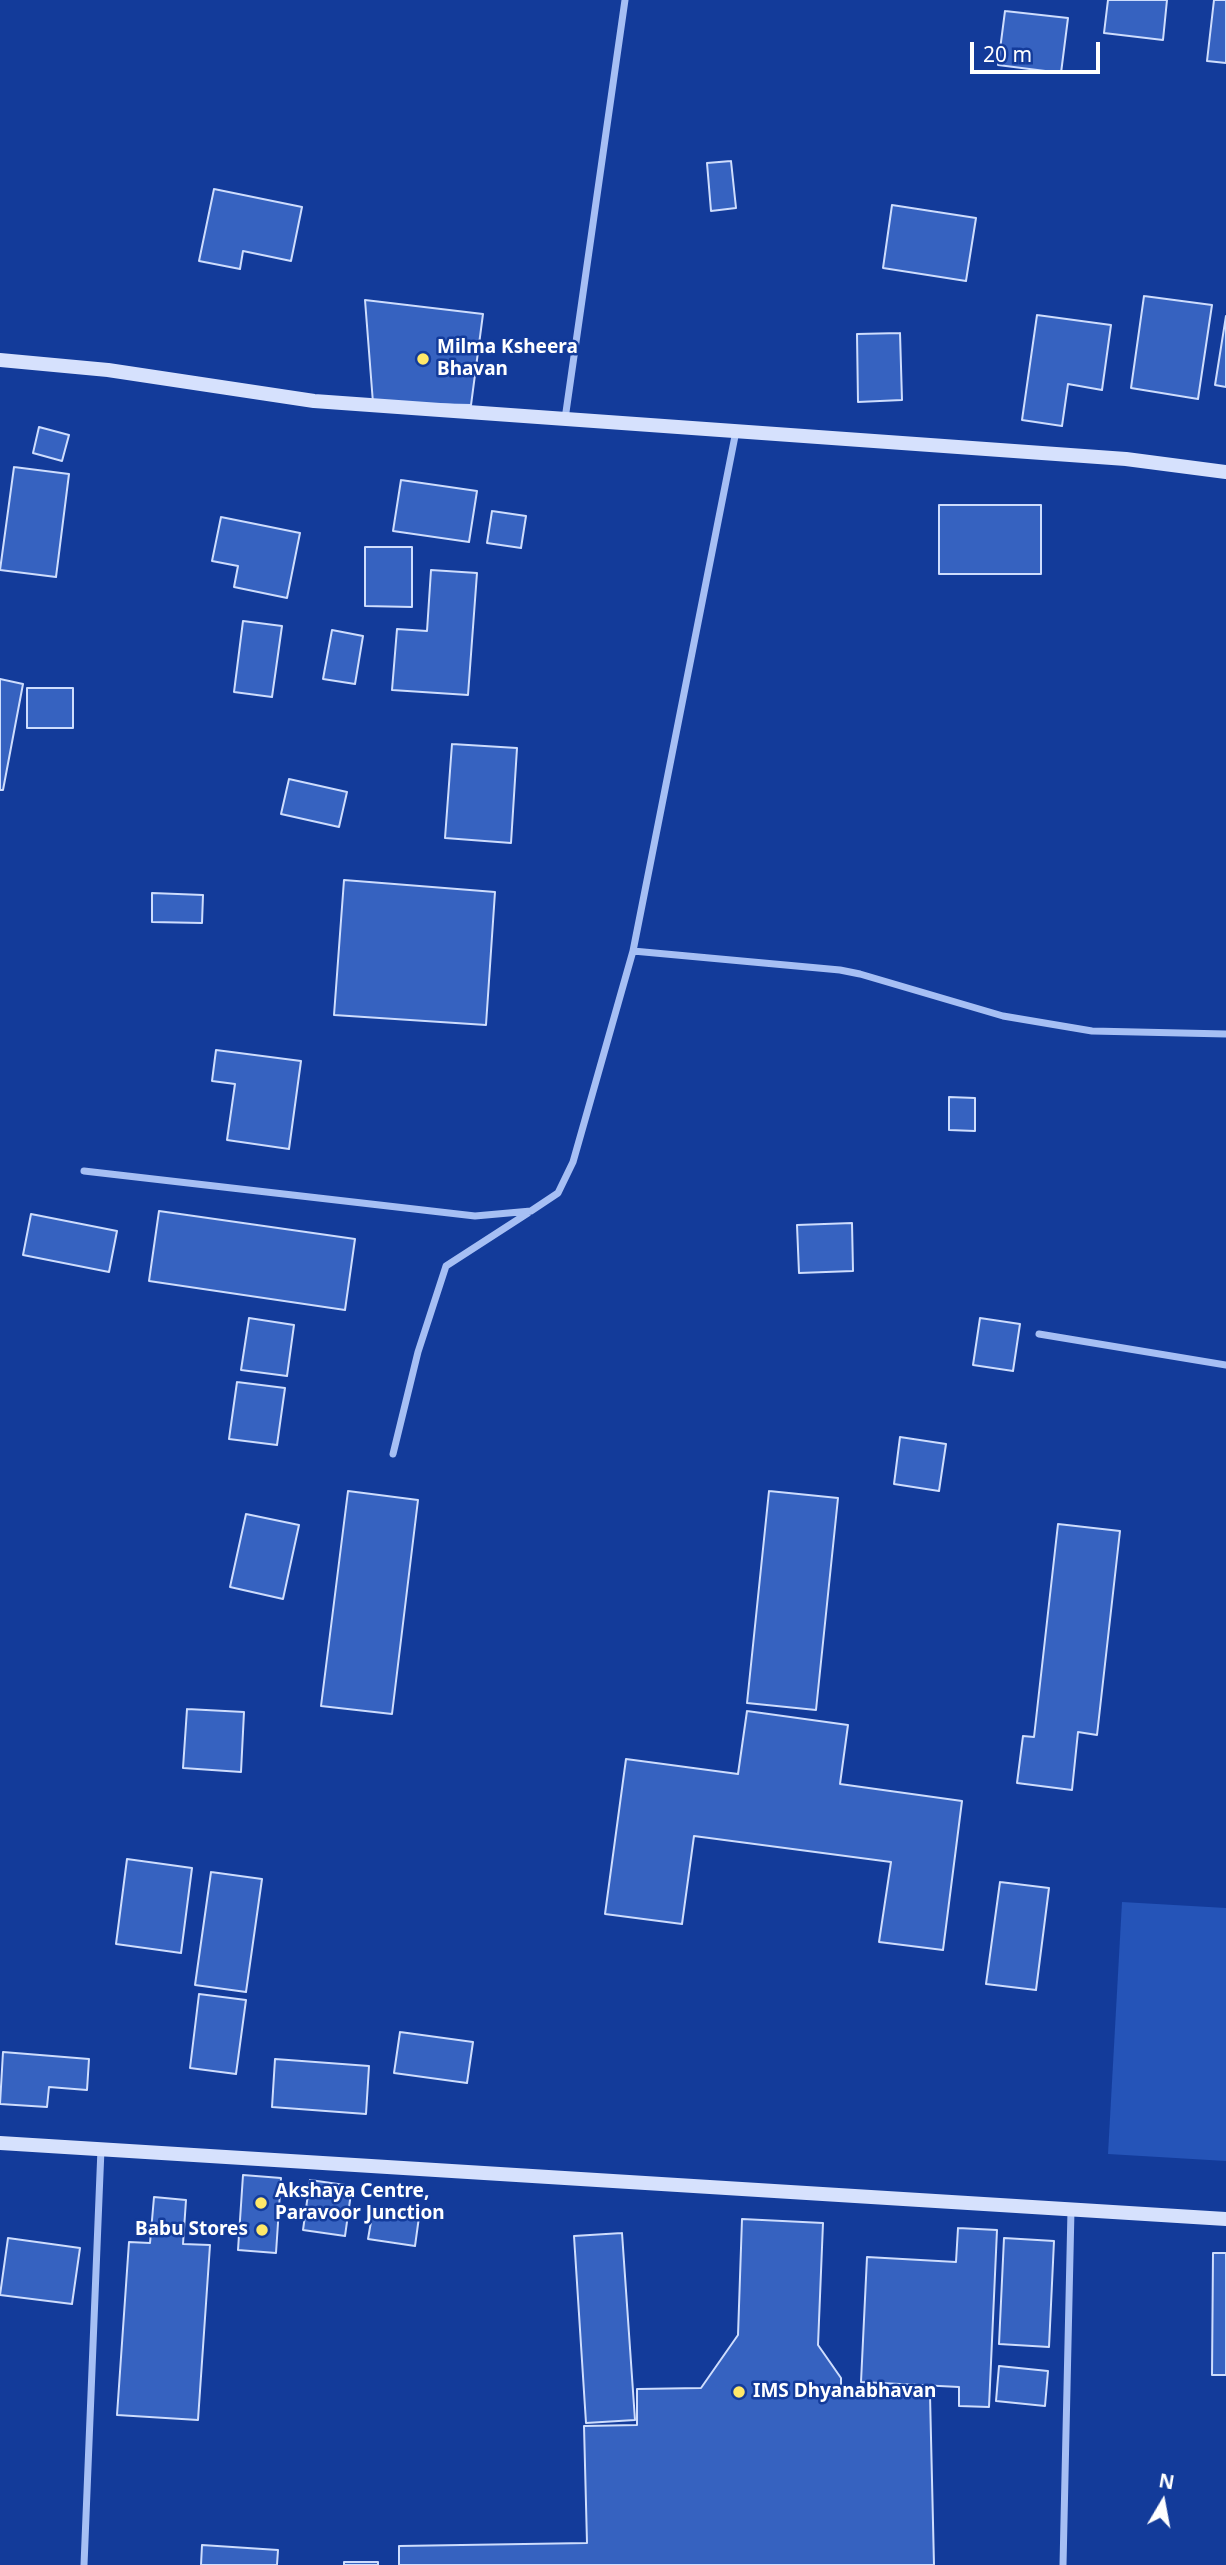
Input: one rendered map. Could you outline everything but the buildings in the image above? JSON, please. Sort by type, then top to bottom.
[{"type":"street","points":[[565,419],[625,0]]},
{"type":"street","points":[[0,360],[108,370],[314,401],[1126,459],[1226,472]]},
{"type":"street","points":[[393,1454],[418,1352],[446,1266],[558,1193],[573,1162],[633,951],[736,431]]},
{"type":"street","points":[[633,951],[850,972],[1003,1016],[1092,1031],[1226,1034]]},
{"type":"street","points":[[84,1171],[474,1216],[531,1211]]},
{"type":"street","points":[[1039,1334],[1226,1365]]},
{"type":"street","points":[[0,2143],[1226,2219]]},
{"type":"street","points":[[83,2565],[101,2149]]},
{"type":"street","points":[[1063,2565],[1071,2209]]},
{"type":"shaded area","points":[[1122,1902],[1226,1908],[1226,2161],[1108,2154]]},
{"type":"place","name":"Milma Ksheera Bhavan","points":[[423,359]]},
{"type":"place","name":"Akshaya Centre, Paravoor Junction","points":[[261,2203]]},
{"type":"place","name":"Babu Stores","points":[[262,2230]]},
{"type":"place","name":"IMS Dhyanabhavan","points":[[739,2392]]}]
